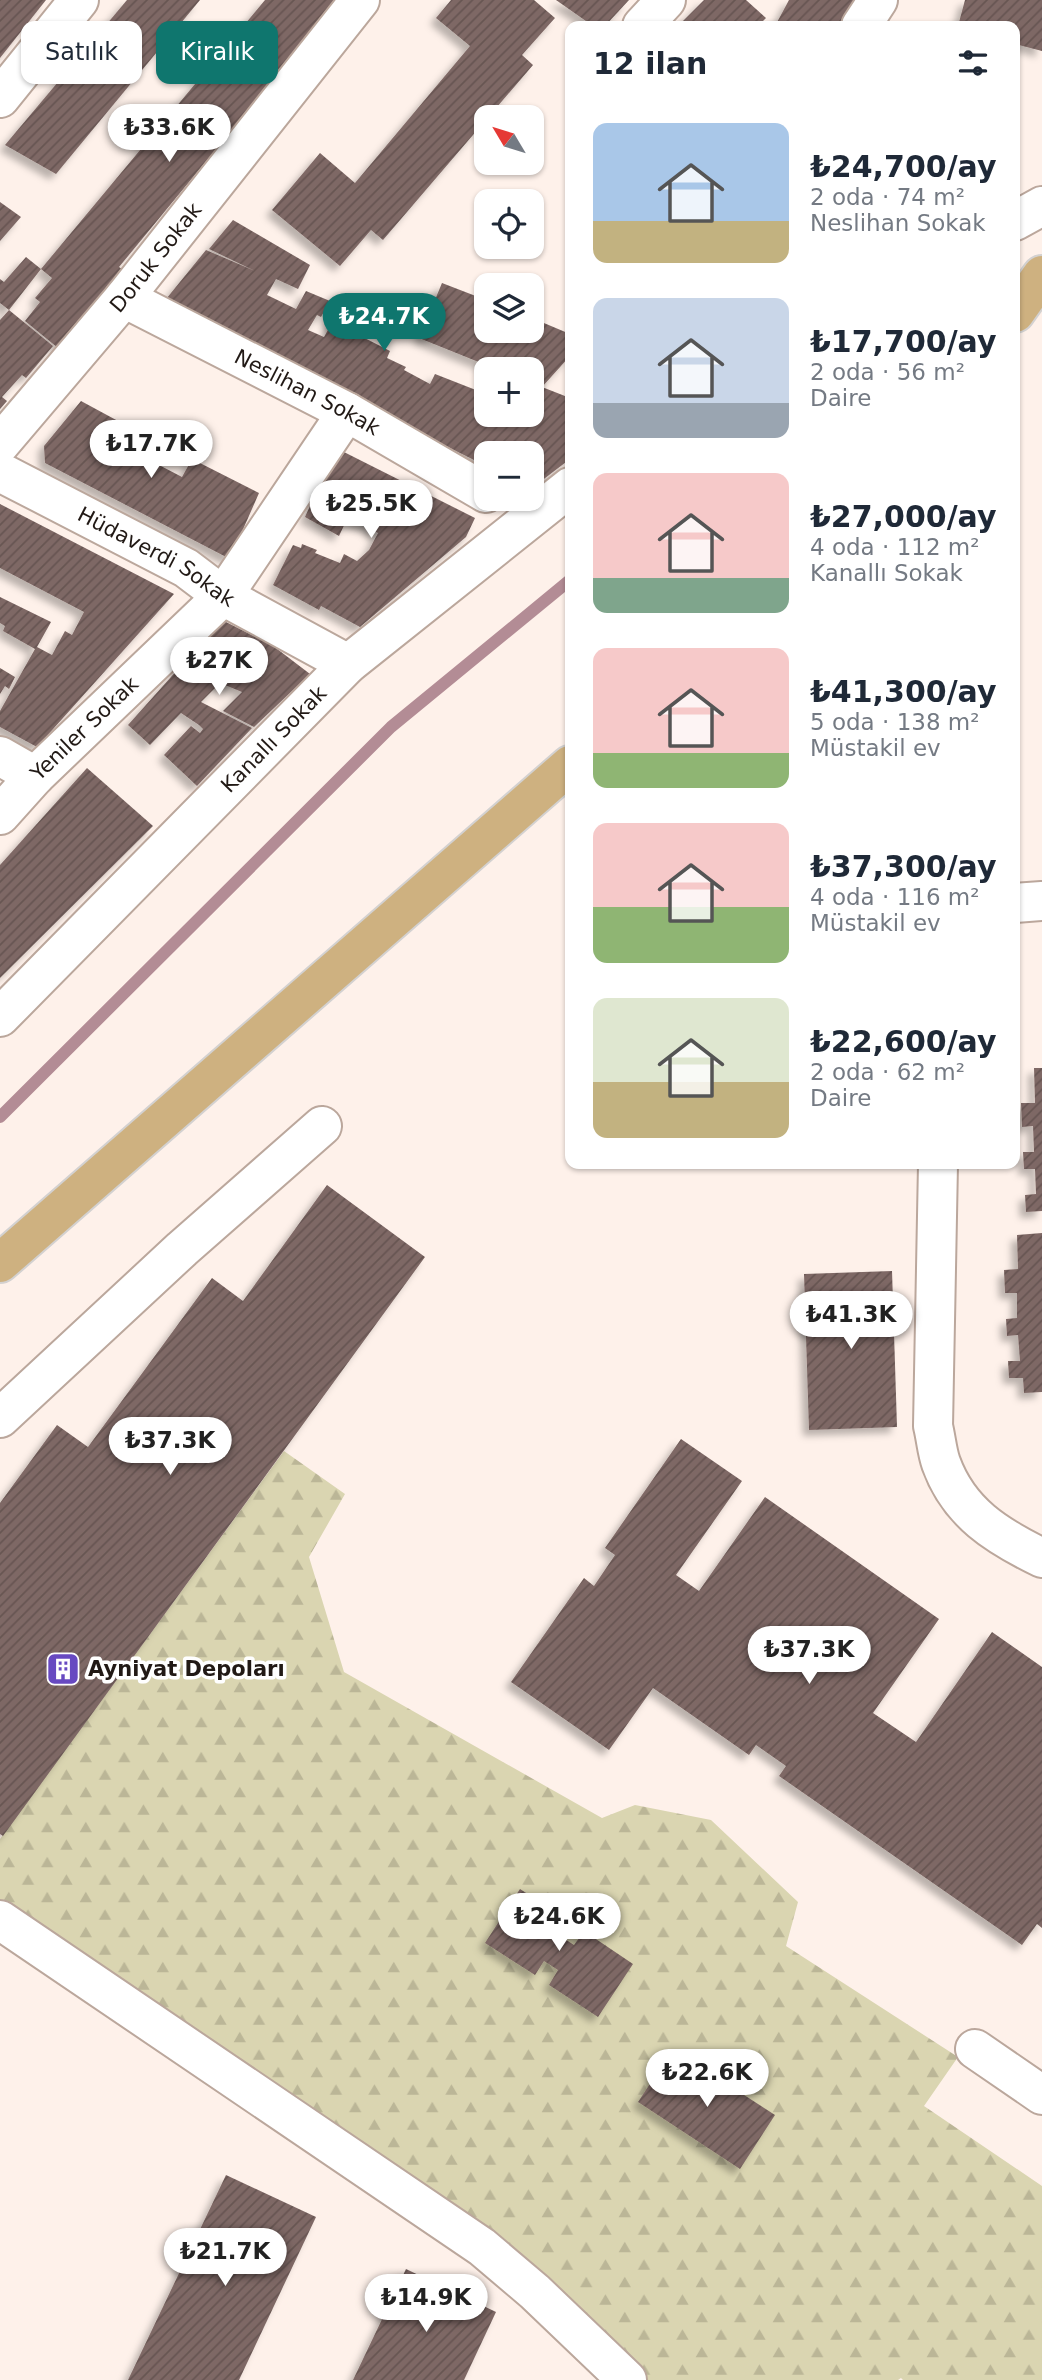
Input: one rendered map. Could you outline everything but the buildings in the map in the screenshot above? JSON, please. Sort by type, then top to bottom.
[{"type":"main road","points":[[1020,306],[1042,275]]},
{"type":"main road","points":[[0,1263],[565,769]]},
{"type":"street","points":[[0,98],[79,0]]},
{"type":"street","name":"Doruk Sokak","points":[[0,444],[124,298],[360,0]]},
{"type":"street","points":[[647,21],[666,0]]},
{"type":"street","points":[[864,21],[878,0]]},
{"type":"street","points":[[1020,218],[1042,206]]},
{"type":"street","name":"Neslihan Sokak","points":[[124,298],[347,412],[474,486]]},
{"type":"street","name":"Yeniler Sokak","points":[[0,816],[35,776],[223,596],[347,412]]},
{"type":"street","name":"Hüdaverdi Sokak","points":[[0,472],[186,568],[223,596],[348,664]]},
{"type":"street","name":"Kanallı Sokak","points":[[0,1017],[348,664],[565,491]]},
{"type":"street","points":[[517,511],[529,518]]},
{"type":"street","points":[[0,756],[35,776]]},
{"type":"street","points":[[1020,903],[1042,901]]},
{"type":"street","points":[[0,1418],[172,1258],[323,1126]]},
{"type":"street","points":[[938,1169],[933,1426],[941,1463],[958,1497],[984,1525],[1042,1558]]},
{"type":"street","points":[[0,1920],[482,2247],[535,2292],[626,2380]]},
{"type":"street","points":[[975,2049],[1042,2095]]},
{"type":"green space","points":[[284,1451],[345,1494],[309,1557],[344,1672],[602,1818],[635,1805],[711,1820],[798,1902],[786,1946],[958,2057],[924,2106],[1042,2186],[1042,2380],[627,2380],[535,2292],[0,1920],[0,1839]]},
{"type":"waterway","points":[[0,1117],[391,727],[565,584]]},
{"type":"place","name":"Ayniyat Depoları","points":[[63,1669]]}]
